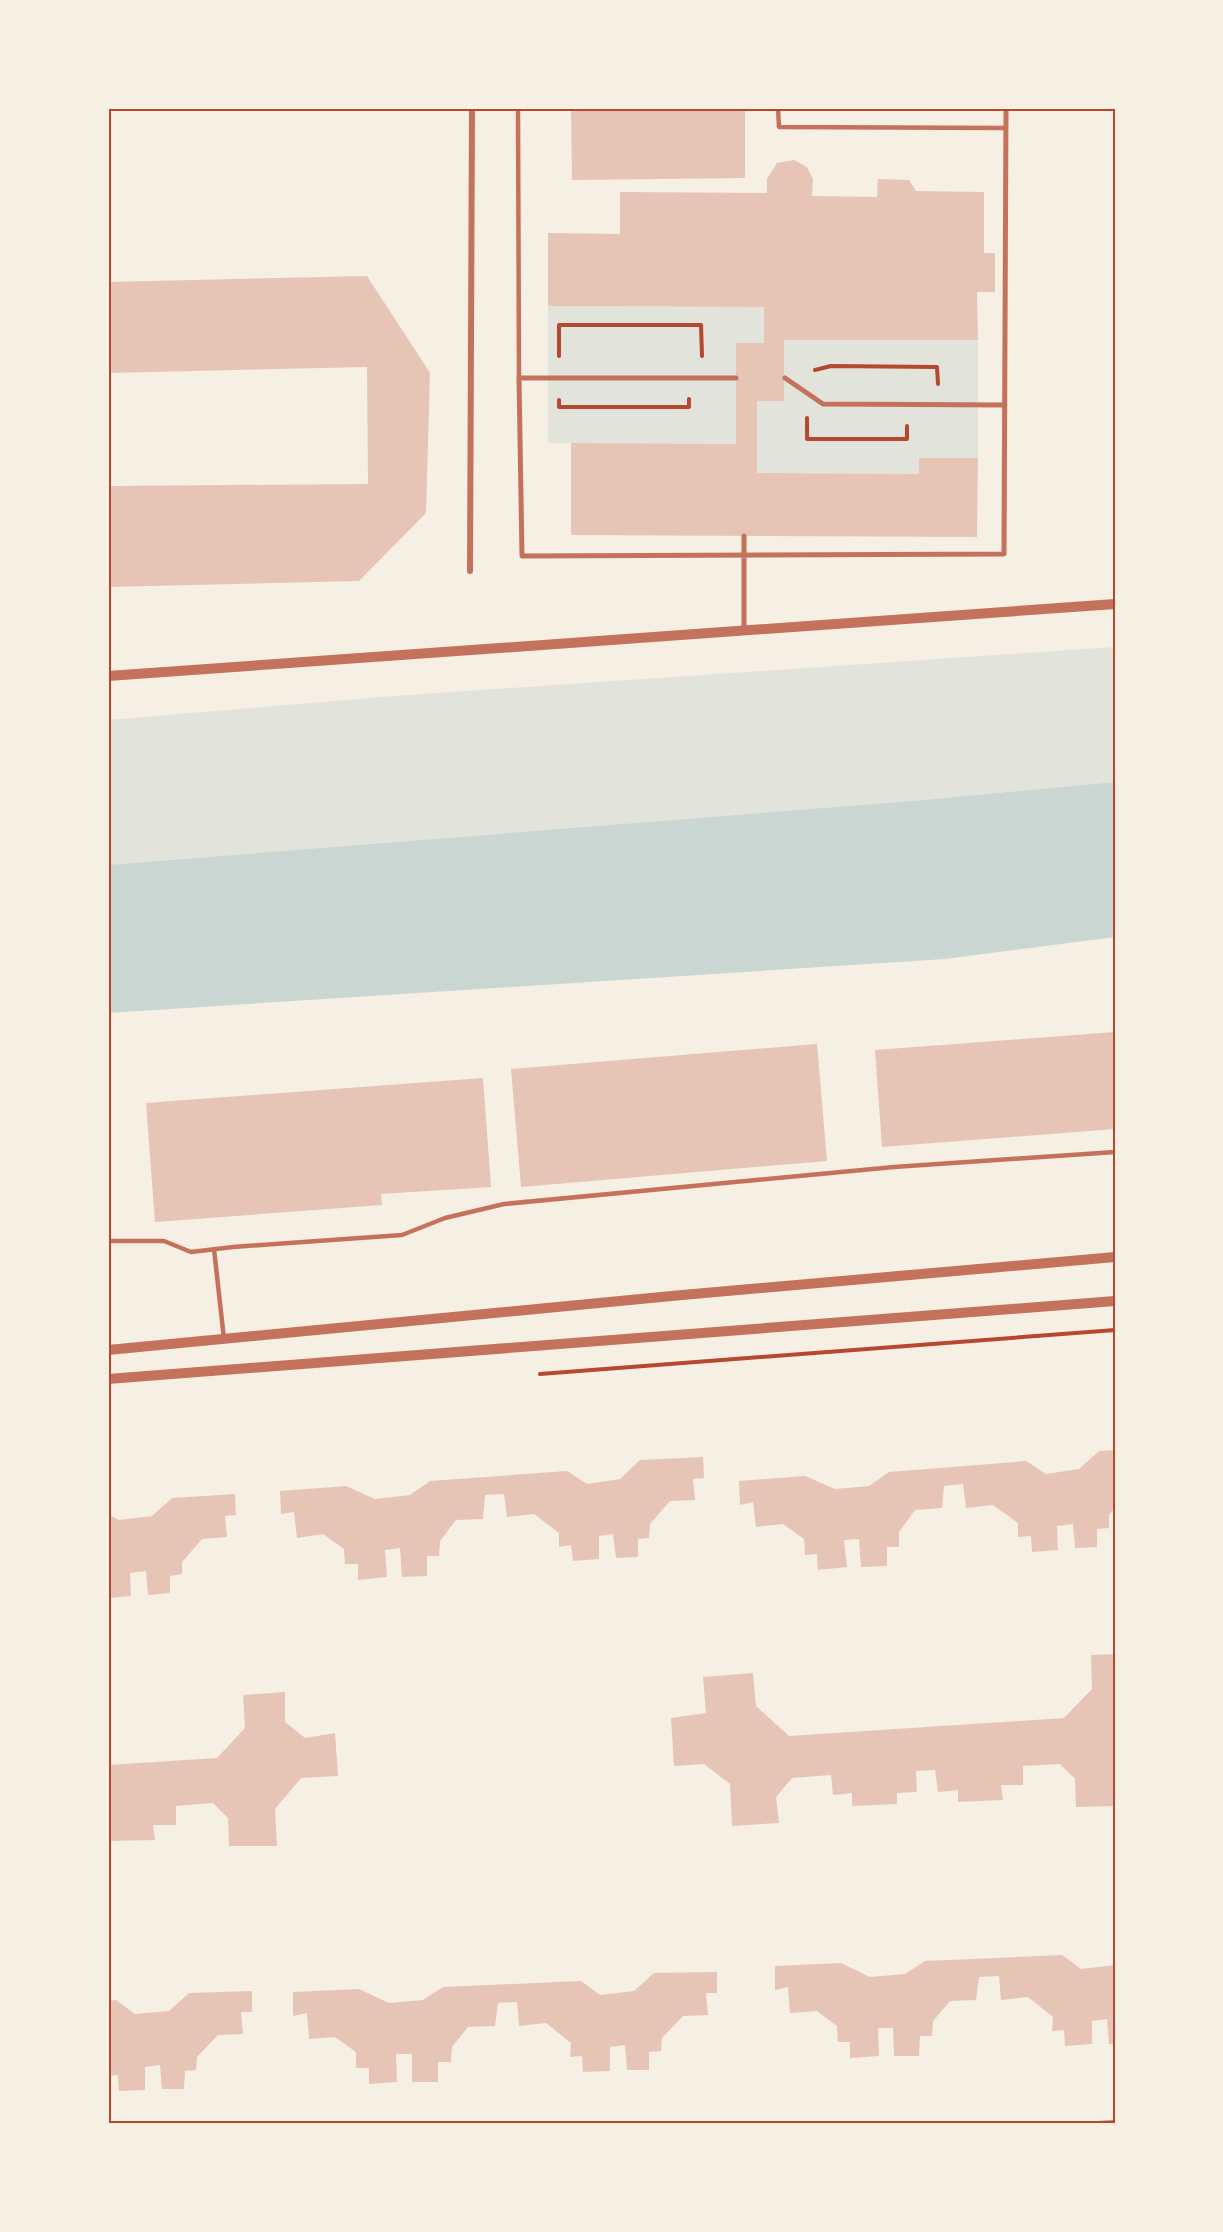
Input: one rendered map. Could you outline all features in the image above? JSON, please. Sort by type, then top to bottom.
[{"type":"street","points":[[470,572],[472,108]]},
{"type":"street","points":[[736,378],[519,378],[522,556],[1004,554],[1006,108]]},
{"type":"street","points":[[785,378],[823,405],[1005,405]]},
{"type":"street","points":[[744,536],[744,630]]},
{"type":"street","points":[[108,676],[1115,604]]},
{"type":"street","points":[[108,1350],[682,1295],[1115,1257]]},
{"type":"street","points":[[108,1379],[1115,1301]]},
{"type":"street","points":[[1098,2124],[1115,2123]]},
{"type":"lane","points":[[518,108],[519,378]]},
{"type":"lane","points":[[778,108],[779,127],[1006,128]]},
{"type":"lane","points":[[108,1242],[164,1240],[191,1252],[402,1235],[445,1218],[504,1204],[894,1167],[1115,1152]]},
{"type":"lane","points":[[214,1249],[224,1339]]},
{"type":"path","points":[[559,378],[559,324],[701,324],[702,378]]},
{"type":"path","points":[[785,378],[831,366],[937,367],[938,405]]},
{"type":"path","points":[[807,394],[807,439],[907,439],[907,405]]},
{"type":"shaded area","points":[[548,306],[764,307],[764,343],[736,343],[736,444],[548,443]]},
{"type":"shaded area","points":[[784,340],[978,340],[978,458],[920,458],[919,474],[757,473],[757,401],[784,400]]},
{"type":"shaded area","points":[[1115,647],[1115,782],[923,800],[108,865],[108,720],[393,696]]},
{"type":"shaded area","points":[[1115,782],[1115,937],[945,959],[108,1013],[108,865],[923,800]]},
{"type":"building","points":[[571,108],[745,108],[745,178],[572,180]]},
{"type":"building","points":[[794,160],[807,167],[813,179],[812,196],[877,197],[878,179],[909,180],[916,191],[984,192],[984,253],[995,253],[995,292],[977,292],[978,340],[784,340],[784,401],[757,401],[757,473],[919,474],[919,458],[978,458],[977,537],[571,535],[571,443],[736,444],[736,343],[764,343],[764,307],[548,306],[548,233],[620,234],[620,192],[767,193],[767,179],[777,163]]},
{"type":"building","points":[[367,276],[430,373],[426,513],[359,581],[108,587],[108,486],[368,484],[367,367],[108,373],[108,282]]},
{"type":"building","points":[[1115,1032],[1115,1129],[882,1147],[875,1050]]},
{"type":"building","points":[[817,1044],[827,1161],[521,1187],[511,1069]]},
{"type":"building","points":[[483,1078],[491,1187],[381,1194],[382,1205],[155,1222],[146,1103]]},
{"type":"building","points":[[1115,1450],[1115,1508],[1109,1515],[1109,1528],[1097,1529],[1097,1547],[1075,1548],[1073,1524],[1057,1526],[1058,1550],[1032,1552],[1031,1536],[1018,1537],[1018,1523],[993,1505],[966,1508],[963,1484],[944,1486],[942,1508],[915,1510],[899,1532],[899,1547],[887,1547],[887,1566],[861,1567],[859,1539],[844,1540],[847,1567],[818,1570],[817,1554],[805,1555],[804,1539],[783,1524],[756,1527],[753,1502],[740,1505],[739,1481],[805,1476],[835,1489],[869,1486],[889,1472],[1026,1461],[1046,1474],[1079,1469],[1099,1451]]},
{"type":"building","points":[[703,1457],[704,1478],[693,1479],[695,1500],[670,1501],[650,1524],[649,1538],[638,1539],[638,1557],[616,1558],[613,1534],[599,1536],[599,1559],[573,1561],[571,1545],[559,1547],[559,1533],[534,1514],[507,1517],[504,1494],[485,1495],[483,1519],[456,1520],[440,1541],[439,1556],[427,1556],[427,1576],[402,1577],[400,1548],[385,1550],[387,1577],[358,1580],[358,1564],[345,1564],[344,1549],[323,1534],[297,1538],[294,1512],[281,1514],[280,1491],[346,1486],[375,1499],[410,1495],[430,1481],[567,1471],[587,1484],[620,1479],[640,1460]]},
{"type":"building","points":[[235,1494],[236,1515],[225,1516],[227,1537],[202,1539],[182,1562],[182,1574],[170,1576],[170,1593],[148,1595],[146,1571],[130,1573],[131,1596],[108,1598],[108,1514],[119,1520],[152,1516],[172,1498]]},
{"type":"building","points":[[1115,1654],[1115,1806],[1076,1807],[1075,1779],[1060,1764],[1023,1766],[1023,1785],[1001,1785],[1003,1800],[958,1802],[958,1790],[938,1792],[935,1770],[916,1771],[917,1792],[897,1793],[897,1804],[852,1806],[852,1793],[833,1795],[831,1775],[792,1778],[776,1797],[779,1823],[732,1826],[730,1784],[704,1764],[674,1766],[671,1718],[706,1713],[703,1677],[753,1673],[756,1706],[789,1736],[1064,1718],[1092,1689],[1091,1655]]},
{"type":"building","points":[[285,1692],[285,1722],[305,1738],[335,1733],[338,1776],[301,1778],[275,1809],[277,1846],[229,1846],[228,1818],[213,1803],[176,1806],[176,1825],[153,1825],[155,1840],[110,1841],[108,1765],[217,1758],[245,1728],[243,1695]]},
{"type":"building","points":[[1062,1955],[1081,1969],[1115,1965],[1115,2044],[1109,2044],[1107,2019],[1092,2021],[1092,2044],[1065,2046],[1064,2030],[1052,2031],[1053,2017],[1028,1997],[1001,2000],[999,1976],[979,1977],[976,2000],[950,2001],[933,2021],[932,2036],[920,2036],[919,2056],[894,2056],[893,2028],[878,2028],[879,2056],[850,2058],[850,2042],[838,2042],[837,2026],[817,2011],[790,2013],[788,1987],[775,1990],[775,1966],[841,1963],[870,1977],[905,1974],[925,1961]]},
{"type":"building","points":[[717,1972],[717,1993],[706,1993],[708,2015],[683,2016],[662,2038],[661,2051],[649,2052],[649,2070],[627,2070],[625,2045],[610,2047],[610,2071],[583,2072],[582,2056],[570,2057],[571,2043],[546,2023],[519,2026],[517,2002],[498,2003],[495,2026],[468,2027],[452,2047],[451,2062],[438,2062],[438,2082],[412,2082],[412,2054],[396,2054],[397,2082],[369,2084],[369,2068],[356,2068],[356,2052],[335,2037],[309,2039],[307,2013],[293,2016],[293,1992],[359,1989],[389,2003],[423,2000],[443,1987],[581,1981],[600,1995],[634,1991],[654,1973]]},
{"type":"building","points":[[252,1991],[252,2012],[241,2012],[243,2034],[218,2035],[197,2057],[196,2070],[185,2071],[184,2089],[162,2089],[160,2065],[145,2067],[145,2090],[119,2091],[118,2075],[108,2076],[108,2001],[116,2000],[135,2014],[169,2011],[189,1993]]}]
